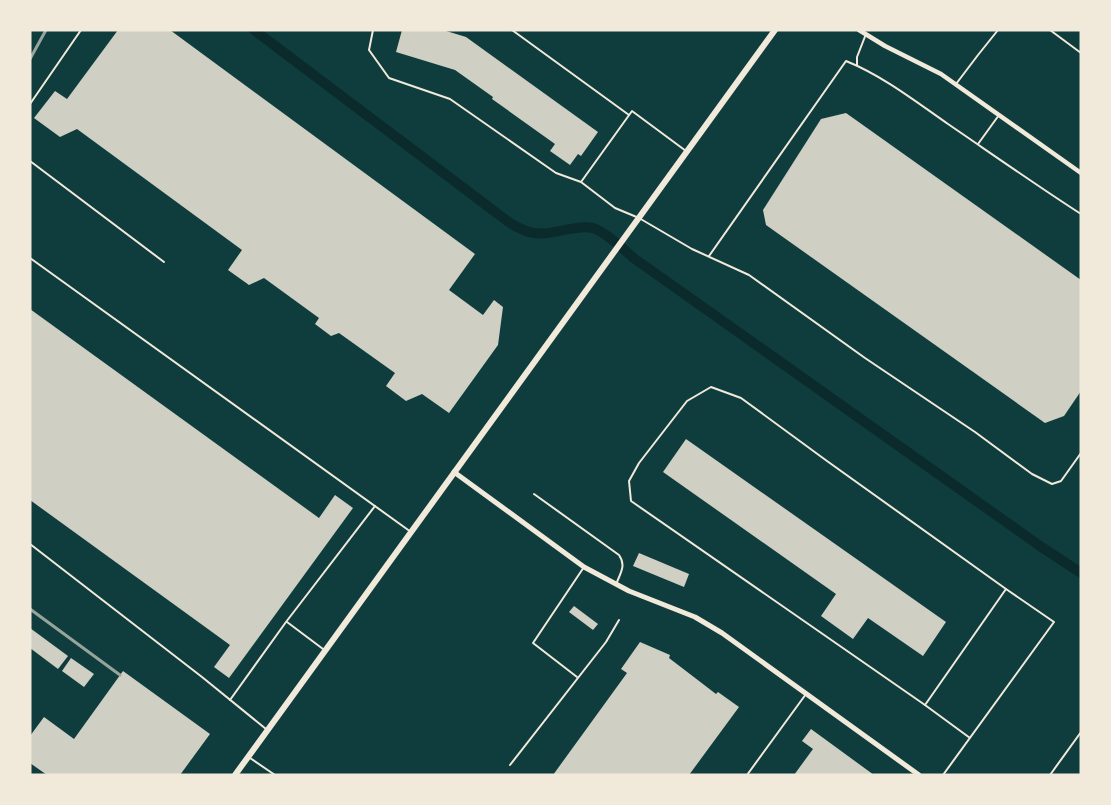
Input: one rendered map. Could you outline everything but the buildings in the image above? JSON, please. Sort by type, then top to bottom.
[{"type":"main road","points":[[236,775],[775,30]]},
{"type":"street","points":[[859,30],[885,46],[941,74],[1081,173]]},
{"type":"street","points":[[454,472],[584,567],[628,591],[695,617],[722,633],[919,775]]},
{"type":"lane","points":[[30,104],[81,30]]},
{"type":"lane","points":[[373,30],[369,50],[389,78],[450,99],[556,173],[581,182],[615,208],[639,218],[692,249],[749,275],[1032,474],[1052,484],[1061,481],[1081,453]]},
{"type":"lane","points":[[512,30],[630,115]]},
{"type":"lane","points":[[956,84],[998,30]]},
{"type":"lane","points":[[1050,30],[1081,53]]},
{"type":"lane","points":[[857,65],[857,57],[866,34]]},
{"type":"lane","points":[[709,256],[846,61],[901,91],[1081,214]]},
{"type":"lane","points":[[581,182],[632,111],[687,151]]},
{"type":"lane","points":[[978,145],[999,115]]},
{"type":"lane","points":[[30,161],[165,262]]},
{"type":"lane","points":[[30,258],[411,532]]},
{"type":"lane","points":[[943,775],[970,738],[1054,622],[826,462],[741,398],[711,387],[687,401],[639,463],[628,481],[631,501],[970,738]]},
{"type":"lane","points":[[534,494],[619,555],[624,566],[616,585]]},
{"type":"lane","points":[[230,700],[286,622],[375,506]]},
{"type":"lane","points":[[30,544],[268,730]]},
{"type":"lane","points":[[578,678],[532,643],[584,567]]},
{"type":"lane","points":[[925,705],[1006,589]]},
{"type":"lane","points":[[510,765],[606,642],[618,620]]},
{"type":"lane","points":[[286,622],[325,651]]},
{"type":"lane","points":[[747,775],[806,694]]},
{"type":"lane","points":[[1050,775],[1081,732]]},
{"type":"lane","points":[[249,757],[275,775]]},
{"type":"waterway","points":[[254,30],[510,223],[525,231],[538,234],[584,227],[604,233],[635,259],[1081,573]]},
{"type":"railway","points":[[30,59],[46,30]]},
{"type":"railway","points":[[30,609],[120,675]]}]
